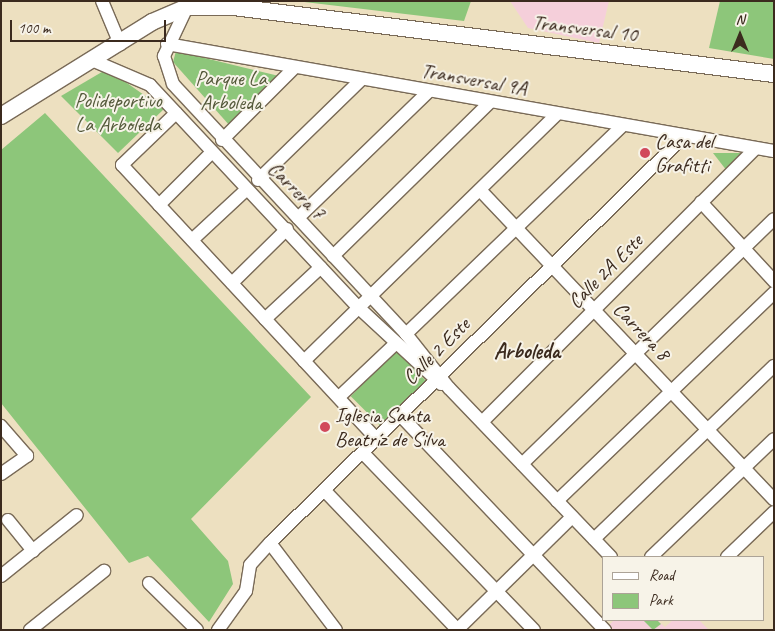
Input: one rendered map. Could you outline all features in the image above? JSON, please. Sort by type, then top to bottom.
[{"type":"main road","name":"Transversal 10","points":[[1,116],[94,61],[152,22],[189,4],[234,7],[774,74]]},
{"type":"street","points":[[102,1],[120,44]]},
{"type":"street","name":"Carrera 7","points":[[189,4],[167,44],[167,74],[258,180],[298,218],[406,334],[437,377]]},
{"type":"street","name":"Transversal 9A","points":[[167,44],[622,126],[774,151]]},
{"type":"street","name":"Carrera 7","points":[[94,61],[150,85],[211,153],[287,229],[359,308],[395,344],[449,388],[610,556]]},
{"type":"street","points":[[222,140],[295,67]]},
{"type":"street","points":[[258,180],[362,79]]},
{"type":"street","points":[[298,218],[429,91]]},
{"type":"street","points":[[333,256],[490,102]]},
{"type":"street","points":[[176,113],[122,165],[377,439]]},
{"type":"street","points":[[304,361],[557,114]]},
{"type":"street","points":[[406,334],[622,126]]},
{"type":"street","name":"Calle 2 Este","points":[[218,630],[246,591],[250,565],[270,543],[684,136]]},
{"type":"street","name":"Calle 2A Este","points":[[482,422],[756,148]]},
{"type":"street","points":[[159,205],[211,153]]},
{"type":"street","points":[[192,240],[246,190]]},
{"type":"street","name":"Carrera 8","points":[[480,190],[774,500]]},
{"type":"street","points":[[702,202],[774,281]]},
{"type":"street","points":[[522,464],[743,247],[774,219]]},
{"type":"street","points":[[232,283],[287,229]]},
{"type":"street","points":[[265,319],[321,267]]},
{"type":"street","points":[[557,501],[774,293]]},
{"type":"street","points":[[338,398],[395,344]]},
{"type":"street","points":[[594,539],[774,366]]},
{"type":"street","points":[[401,416],[605,630]]},
{"type":"street","points":[[1,426],[26,456],[1,474]]},
{"type":"street","points":[[652,556],[774,439]]},
{"type":"street","points":[[363,453],[534,630]]},
{"type":"street","points":[[324,490],[458,629],[572,516]]},
{"type":"street","points":[[728,556],[774,512]]},
{"type":"street","points":[[1,576],[78,516]]},
{"type":"street","points":[[8,520],[33,551]]},
{"type":"street","points":[[270,543],[336,630]]},
{"type":"street","points":[[30,630],[104,571]]},
{"type":"street","points":[[149,583],[197,630]]},
{"type":"shaded area","points":[[510,1],[609,1],[599,43],[528,28]]},
{"type":"shaded area","points":[[613,621],[658,621],[665,627],[672,621],[700,621],[709,630],[604,630]]},
{"type":"green space","points":[[296,1],[471,1],[464,21]]},
{"type":"green space","points":[[720,1],[774,1],[774,59],[709,48]]},
{"type":"green space","name":"Parque La Arboleda","points":[[176,51],[279,76],[230,126],[173,62]]},
{"type":"green space","name":"Polideportivo La Arboleda","points":[[107,69],[164,109],[118,153],[61,96]]},
{"type":"green space","points":[[45,113],[311,397],[191,519],[228,561],[233,584],[209,622],[148,556],[129,563],[1,403],[1,150]]},
{"type":"green space","points":[[713,153],[749,153],[727,171]]},
{"type":"green space","points":[[396,351],[428,383],[383,428],[351,396]]},
{"type":"green space","points":[[644,621],[658,621],[661,624],[653,630]]},
{"type":"place","name":"Casa del Grafitti","points":[[645,153]]},
{"type":"place","name":"Iglesia Santa Beatríz de Silva","points":[[325,427]]},
{"type":"district","name":"Arboleda","points":[[527,352]]}]
